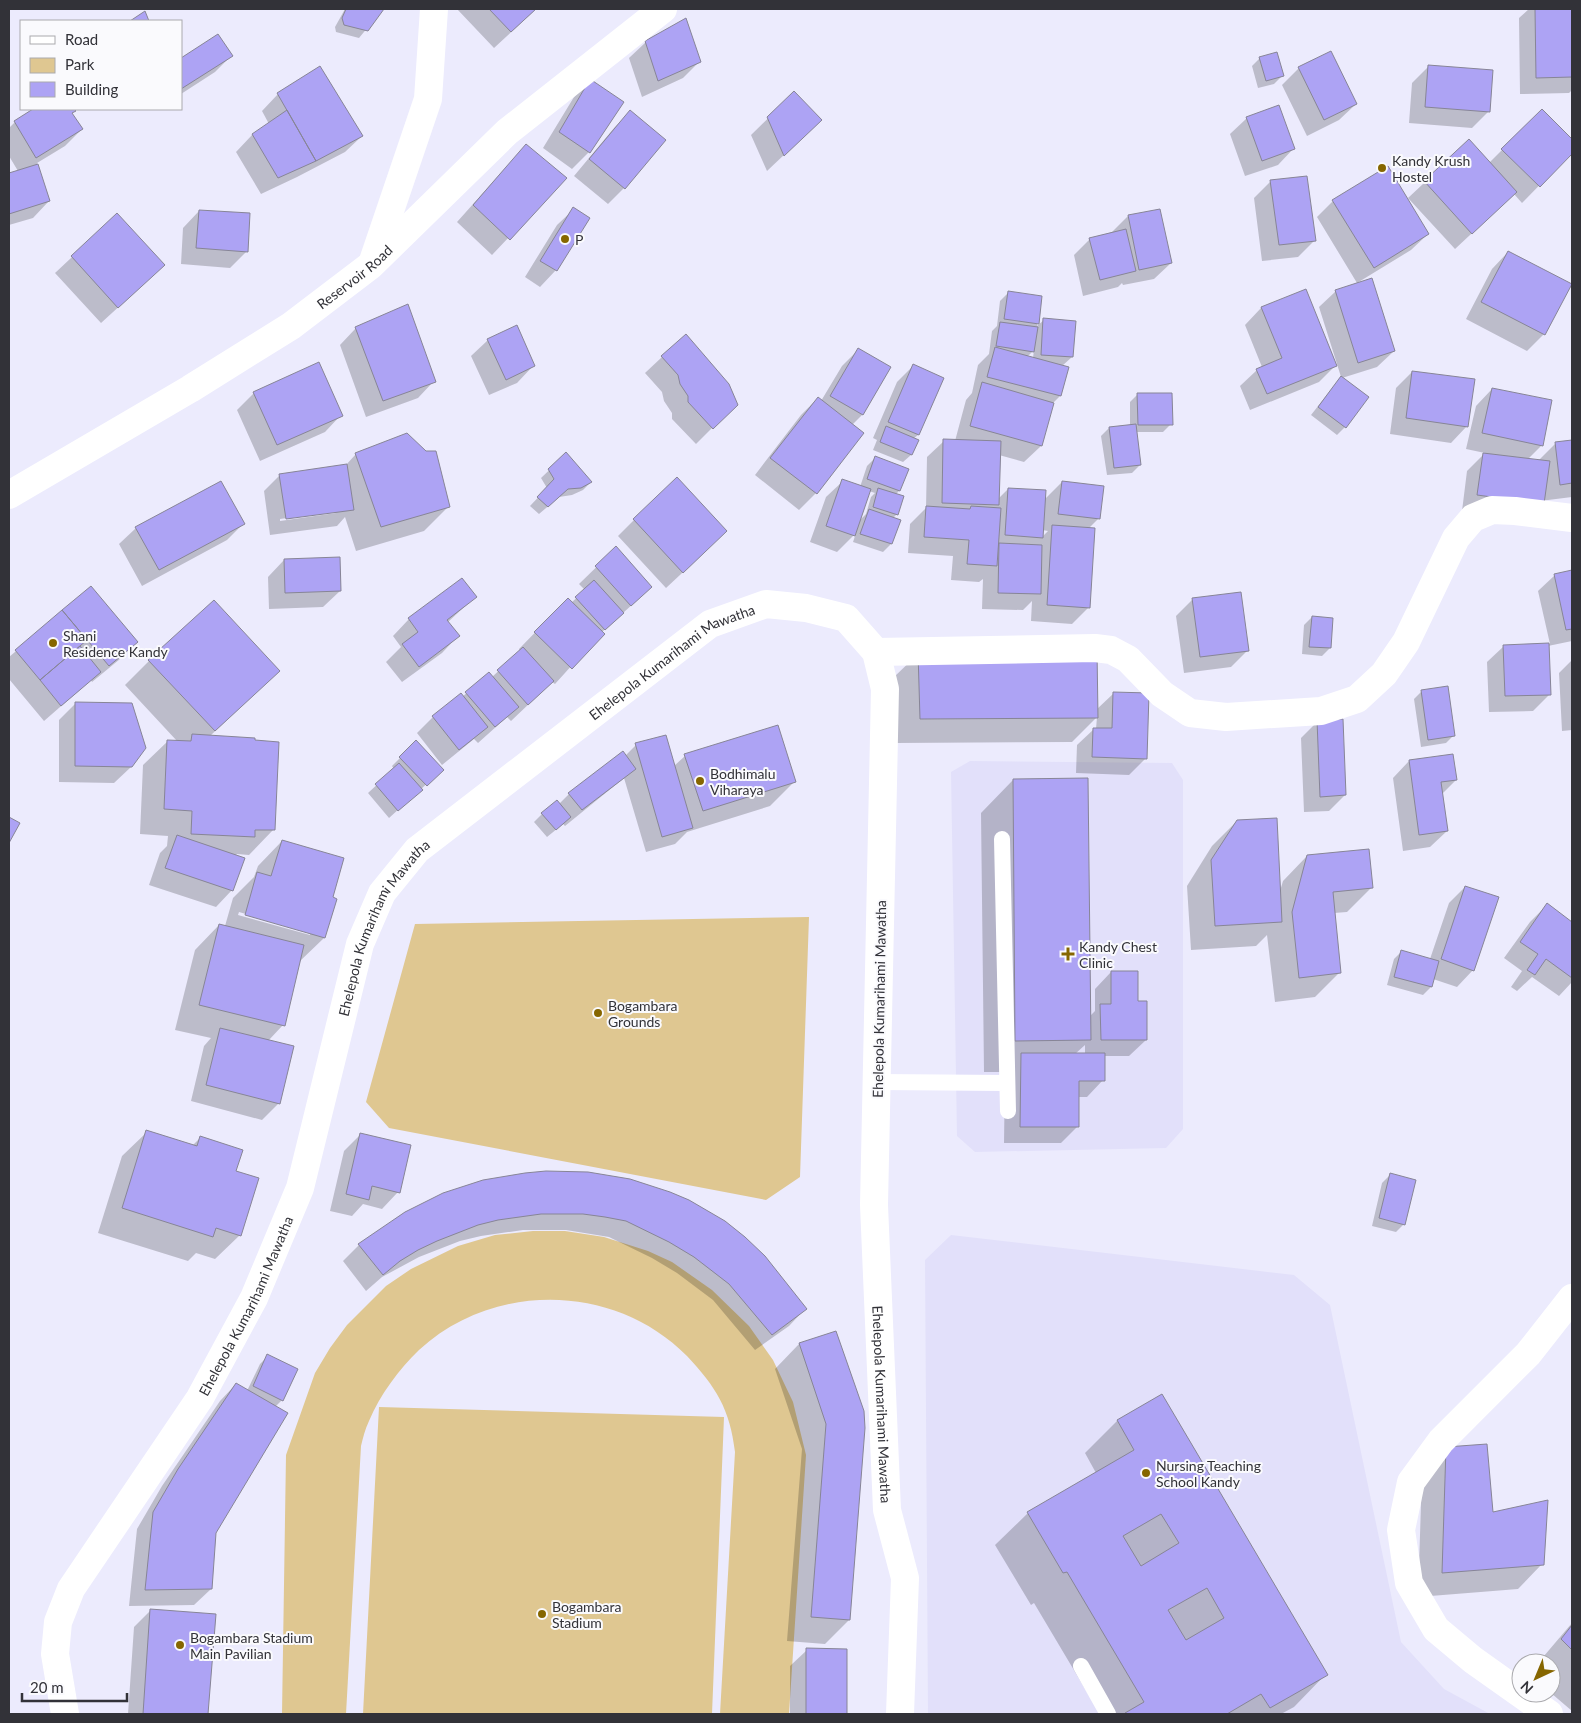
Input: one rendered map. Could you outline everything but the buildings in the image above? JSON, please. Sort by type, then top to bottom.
[{"type":"street","points":[[371,265],[428,99],[434,9]]},
{"type":"street","name":"Reservoir Road","points":[[9,495],[190,389],[292,326],[371,265],[507,132],[663,9]]},
{"type":"street","points":[[876,652],[1095,648],[1111,650],[1128,659],[1162,694],[1190,714],[1226,717],[1320,711],[1357,699],[1384,674],[1406,642],[1456,538],[1473,518],[1492,510],[1572,518]]},
{"type":"street","name":"Ehelepola Kumarihami Mawatha","points":[[65,1714],[55,1654],[58,1622],[71,1589],[200,1398],[254,1298],[300,1188],[360,944],[382,893],[417,850],[710,624],[766,604],[806,608],[846,618],[876,652],[885,689],[874,1205],[887,1510],[905,1578],[900,1714]]},
{"type":"street","points":[[1549,1714],[1473,1660],[1436,1629],[1409,1583],[1401,1530],[1411,1482],[1441,1441],[1528,1354],[1572,1298]]},
{"type":"lane","points":[[1002,840],[1008,1110]]},
{"type":"lane","points":[[877,1082],[1006,1083]]},
{"type":"lane","points":[[1082,1666],[1108,1714]]},
{"type":"shaded area","name":"Kandy Chest Clinic","points":[[970,761],[1172,763],[1183,780],[1183,1129],[1166,1148],[975,1152],[957,1136],[951,772]]},
{"type":"shaded area","name":"Nursing Teaching School Kandy","points":[[951,1235],[1294,1275],[1330,1305],[1401,1642],[1444,1689],[1490,1714],[928,1714],[925,1260]]},
{"type":"green space","name":"Bogambara Grounds","points":[[809,917],[800,1177],[766,1200],[389,1128],[366,1102],[415,924]]},
{"type":"green space","points":[[533,1231],[565,1231],[604,1237],[648,1251],[672,1262],[712,1290],[749,1326],[773,1360],[793,1402],[806,1455],[789,1714],[720,1714],[735,1452],[733,1437],[725,1411],[714,1389],[687,1356],[658,1332],[625,1315],[590,1304],[554,1300],[518,1302],[482,1312],[449,1327],[419,1350],[404,1365],[384,1392],[373,1411],[361,1446],[346,1714],[282,1714],[286,1455],[315,1373],[347,1325],[386,1286],[411,1269],[458,1246],[495,1235]]},
{"type":"green space","name":"Bogambara Stadium","points":[[379,1407],[724,1417],[712,1714],[363,1714]]},
{"type":"place","name":"Kandy Krush Hostel","points":[[1382,168]]},
{"type":"place","name":"P","points":[[565,239]]},
{"type":"place","name":"Shani Residence Kandy","points":[[53,643]]},
{"type":"place","name":"Bodhimalu Viharaya","points":[[700,781]]},
{"type":"place","name":"Kandy Chest Clinic","points":[[1068,954]]},
{"type":"place","name":"Bogambara Grounds","points":[[598,1013]]},
{"type":"place","name":"Nursing Teaching School Kandy","points":[[1146,1473]]},
{"type":"place","name":"Bogambara Stadium","points":[[542,1614]]},
{"type":"place","name":"Bogambara Stadium Main Pavilian","points":[[180,1645]]}]
